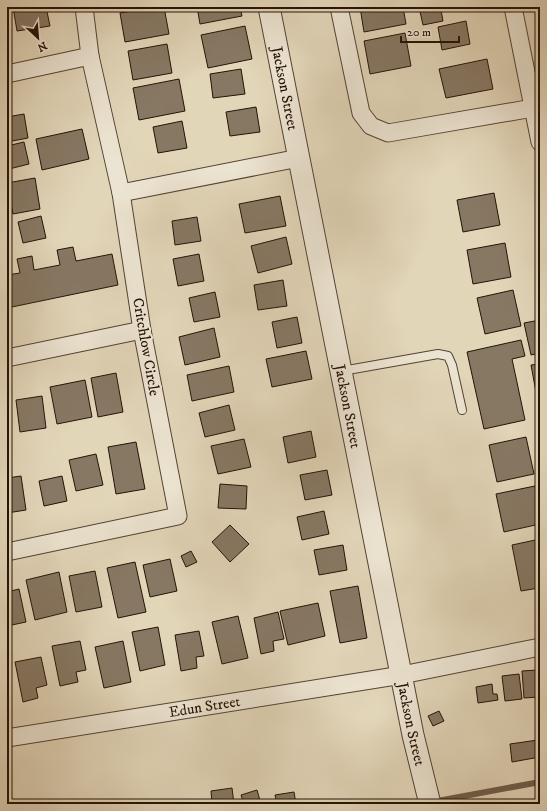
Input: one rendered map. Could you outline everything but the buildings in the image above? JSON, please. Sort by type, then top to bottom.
[{"type":"street","name":"Critchlow Circle","points":[[7,552],[178,516],[142,330],[121,193],[90,56],[84,7]]},
{"type":"street","name":"Jackson Street","points":[[269,7],[413,735],[428,796]]},
{"type":"street","points":[[339,7],[361,113],[371,126],[388,133],[532,108]]},
{"type":"street","points":[[513,7],[540,142]]},
{"type":"street","points":[[7,74],[90,56]]},
{"type":"street","points":[[121,193],[299,158]]},
{"type":"street","points":[[7,358],[142,330]]},
{"type":"street","name":"Edun Street","points":[[7,738],[402,675],[540,648]]},
{"type":"lane","points":[[341,371],[438,354],[448,356],[452,365],[462,410]]},
{"type":"waterway","points":[[432,802],[540,782]]}]
